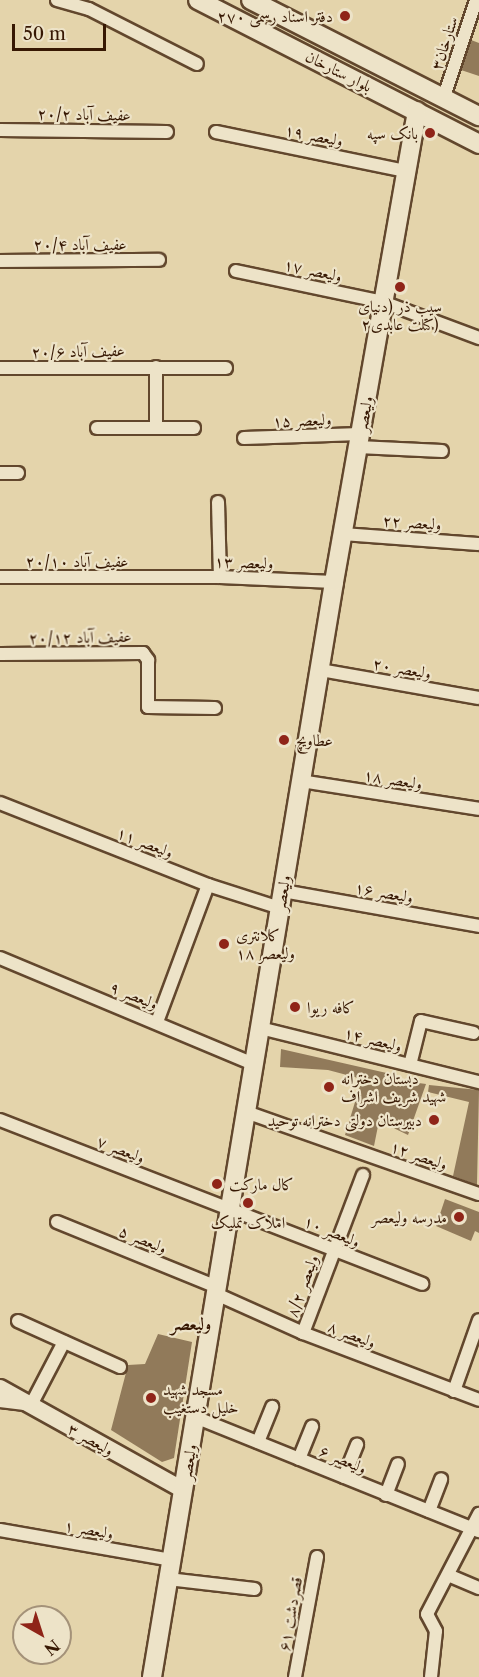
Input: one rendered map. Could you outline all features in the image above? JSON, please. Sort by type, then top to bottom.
[{"type":"main road","name":"بلوار ستارخان","points":[[198,0],[479,144]]},
{"type":"main road","name":"بلوار ستارخان","points":[[258,2],[479,116]]},
{"type":"main road","name":"ولیعصر","points":[[152,1677],[342,534],[417,111]]},
{"type":"street","points":[[57,0],[91,4],[197,64]]},
{"type":"street","name":"ستارخان۳","points":[[444,97],[476,0]]},
{"type":"street","name":"عفیف آباد ۲۰/۲","points":[[0,130],[168,132]]},
{"type":"street","name":"۱۹ ولیعصر","points":[[216,132],[406,171]]},
{"type":"street","name":"عفیف آباد ۲۰/۴","points":[[0,261],[159,260]]},
{"type":"street","name":"۱۷ ولیعصر","points":[[236,271],[383,302],[479,338]]},
{"type":"street","points":[[156,366],[156,428]]},
{"type":"street","name":"عفیف آباد ۲۰/۶","points":[[0,369],[156,366],[226,368]]},
{"type":"street","points":[[98,428],[194,428]]},
{"type":"street","name":"۱۵ ولیعصر","points":[[244,438],[359,441],[442,451]]},
{"type":"street","points":[[0,473],[18,473]]},
{"type":"street","points":[[219,502],[220,577]]},
{"type":"street","name":"۲۲ ولیعصر","points":[[342,534],[479,544]]},
{"type":"street","name":"عفیف آباد ۲۰/۱۰","points":[[0,577],[153,578]]},
{"type":"street","name":"۱۳ ولیعصر","points":[[153,578],[220,577],[334,582]]},
{"type":"street","name":"عفیف آباد ۲۰/۱۲","points":[[0,654],[143,653],[148,660],[148,707],[215,708]]},
{"type":"street","name":"۲۰ ولیعصر","points":[[320,670],[479,698]]},
{"type":"street","name":"۱۸ ولیعصر","points":[[301,781],[479,809]]},
{"type":"street","name":"۱۱ ولیعصر","points":[[0,803],[208,885],[281,900]]},
{"type":"street","points":[[157,1022],[208,885]]},
{"type":"street","name":"۱۶ ولیعصر","points":[[281,900],[479,926]]},
{"type":"street","name":"۹ ولیعصر","points":[[0,958],[254,1064]]},
{"type":"street","points":[[410,1065],[421,1021],[474,1033]]},
{"type":"street","name":"۱۴ ولیعصر","points":[[260,1028],[479,1082]]},
{"type":"street","name":"۱۲ ولیعصر","points":[[246,1112],[479,1194]]},
{"type":"street","name":"۷ ولیعصر","points":[[0,1120],[230,1208]]},
{"type":"street","name":"۸/۲ ولیعصر","points":[[303,1333],[363,1176]]},
{"type":"street","name":"۱۰ ولیعصر","points":[[230,1208],[422,1284]]},
{"type":"street","name":"۵ ولیعصر","points":[[57,1222],[216,1291]]},
{"type":"street","name":"۸ ولیعصر","points":[[216,1291],[303,1333],[479,1400]]},
{"type":"street","points":[[454,1390],[479,1320]]},
{"type":"street","points":[[18,1321],[120,1367]]},
{"type":"street","points":[[0,1401],[31,1405],[64,1342]]},
{"type":"street","name":"۳ ولیعصر","points":[[0,1388],[183,1490]]},
{"type":"street","points":[[258,1442],[272,1407]]},
{"type":"street","name":"۶ ولیعصر","points":[[195,1417],[476,1530]]},
{"type":"street","points":[[299,1459],[312,1426]]},
{"type":"street","points":[[344,1477],[357,1444]]},
{"type":"street","points":[[386,1495],[398,1464]]},
{"type":"street","points":[[429,1511],[441,1479]]},
{"type":"street","points":[[431,1677],[436,1631],[427,1614],[476,1530],[479,1514]]},
{"type":"street","name":"۱ ولیعصر","points":[[0,1530],[172,1560]]},
{"type":"street","name":"۶۱ قصردشت","points":[[295,1677],[317,1557]]},
{"type":"street","points":[[448,1575],[479,1588]]},
{"type":"street","points":[[168,1579],[254,1589]]},
{"type":"building","points":[[471,40],[479,43],[479,76],[461,70]]},
{"type":"building","points":[[281,1049],[391,1074],[389,1079],[426,1084],[408,1135],[379,1121],[374,1146],[345,1135],[362,1079],[328,1070],[280,1067]]},
{"type":"building","points":[[429,1085],[479,1090],[477,1185],[453,1176],[469,1102],[428,1092]]},
{"type":"building","name":"مدرسه ولیعصر","points":[[445,1199],[479,1212],[479,1233],[475,1231],[471,1241],[436,1226]]},
{"type":"building","name":"مسجد شهید خلیل دستغیب","points":[[158,1334],[192,1342],[174,1458],[162,1462],[111,1430],[128,1365],[145,1364]]},
{"type":"place","name":"دفتر اسناد رسمی ۲۷۰","points":[[345,16]]},
{"type":"place","name":"بانک سپه","points":[[430,133]]},
{"type":"place","name":"سیب ذر (دنیای کتلت عابدی۲)","points":[[400,287]]},
{"type":"place","name":"عطاویچ","points":[[284,740]]},
{"type":"place","name":"کلانتری ۱۸ ولیعصر","points":[[224,944]]},
{"type":"place","name":"کافه ریوا","points":[[295,1007]]},
{"type":"place","name":"دبستان دخترانه شهید شریف اشراف","points":[[329,1087]]},
{"type":"place","name":"دبیرستان دولتی دخترانه توحید","points":[[434,1120]]},
{"type":"place","name":"کال مارکت","points":[[217,1184]]},
{"type":"place","name":"املاک تملیک","points":[[248,1203]]},
{"type":"place","name":"مدرسه ولیعصر","points":[[459,1217]]},
{"type":"place","name":"مسجد شهید خلیل دستغیب","points":[[151,1398]]},
{"type":"district","name":"ولیعصر","points":[[191,1324]]}]
